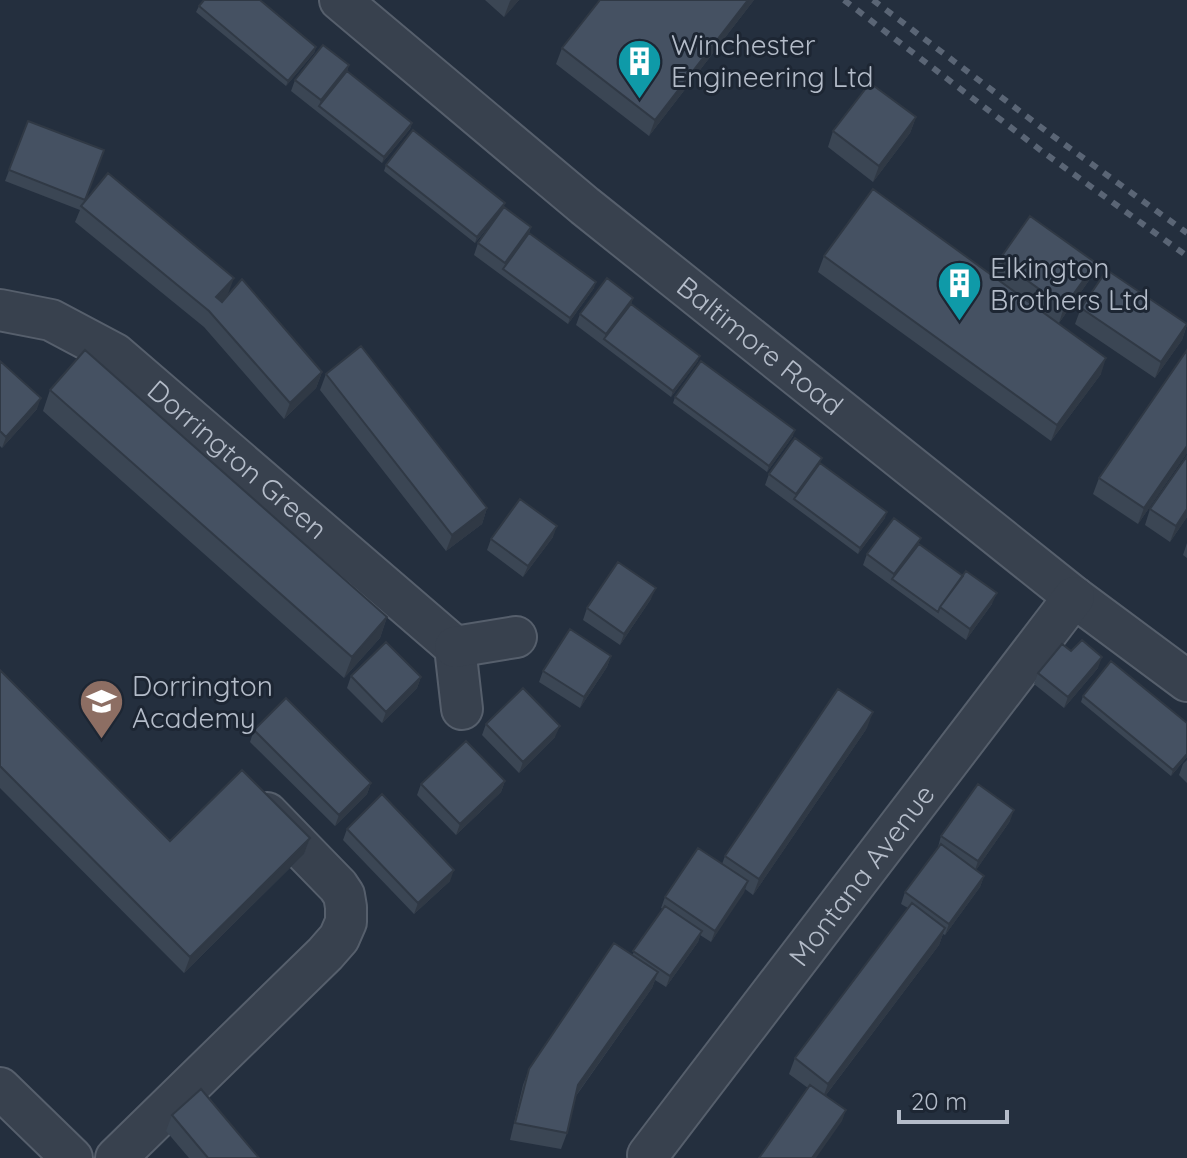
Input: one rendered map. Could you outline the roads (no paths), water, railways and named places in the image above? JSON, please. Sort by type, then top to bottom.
[{"type":"street","name":"Baltimore Road","points":[[340,0],[585,206],[1074,597],[1187,681]]},
{"type":"street","name":"Dorrington Green","points":[[0,310],[51,320],[115,354],[455,647]]},
{"type":"street","name":"Montana Avenue","points":[[648,1155],[1074,597]]},
{"type":"street","points":[[462,709],[455,647],[516,637]]},
{"type":"street","points":[[116,1158],[325,954],[339,938],[346,922],[344,895],[338,886],[247,793]]},
{"type":"street","points":[[0,1088],[72,1158]]},
{"type":"railway","points":[[844,0],[1043,152],[1187,256]]},
{"type":"railway","points":[[873,0],[1187,233]]},
{"type":"place","name":"Winchester Engineering Ltd","points":[[640,100]]},
{"type":"place","name":"Elkington Brothers Ltd","points":[[959,323]]},
{"type":"place","name":"Dorrington Academy","points":[[101,741]]}]
